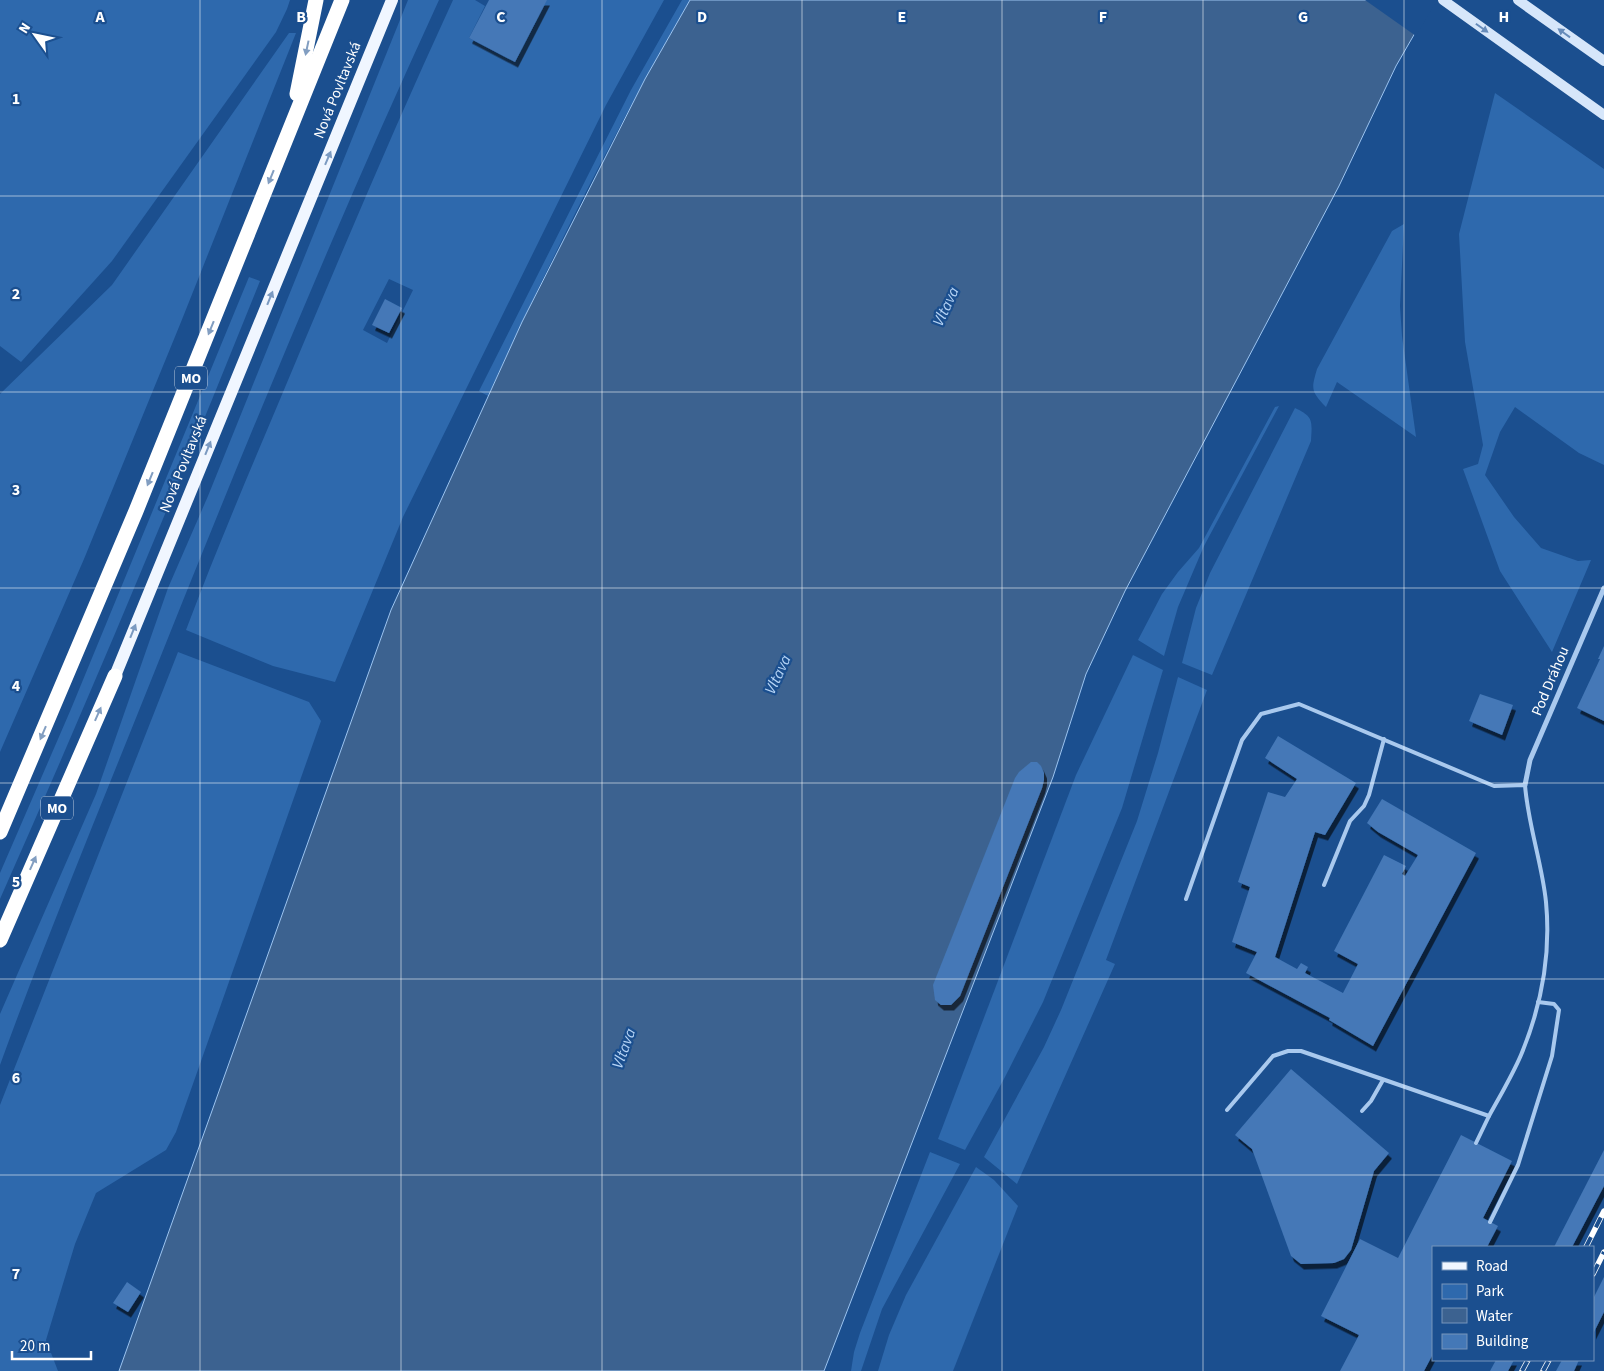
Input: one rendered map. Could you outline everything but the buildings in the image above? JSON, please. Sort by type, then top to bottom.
[{"type":"highway","points":[[289,132],[316,0]]},
{"type":"highway","name":"Nová Povltavská","points":[[0,832],[129,528],[342,0]]},
{"type":"highway","name":"Nová Povltavská","points":[[0,940],[115,676]]},
{"type":"main road","name":"Nová Povltavská","points":[[115,676],[392,0]]},
{"type":"main road","points":[[1443,0],[1604,114]]},
{"type":"main road","points":[[1518,0],[1604,61]]},
{"type":"street","name":"Pod Dráhou","points":[[1525,785],[1530,760],[1604,588]]},
{"type":"lane","points":[[1186,899],[1242,740],[1261,714],[1299,704],[1384,738],[1494,786],[1525,785],[1526,806],[1546,902],[1547,944],[1542,986],[1534,1021],[1520,1057],[1476,1142]]},
{"type":"lane","points":[[1324,885],[1350,821],[1364,806],[1369,795],[1384,738]]},
{"type":"lane","points":[[1490,1222],[1518,1165],[1552,1056],[1559,1010],[1554,1004],[1538,1002]]},
{"type":"lane","points":[[1227,1110],[1274,1056],[1288,1050],[1302,1051],[1490,1116]]},
{"type":"lane","points":[[1362,1111],[1371,1101],[1384,1080]]},
{"type":"green space","points":[[0,0],[290,0],[276,32],[112,261],[21,362],[0,346]]},
{"type":"green space","points":[[408,0],[439,0],[325,256],[253,428],[72,876],[0,1065],[0,1014],[96,794],[168,588],[208,496]]},
{"type":"green space","points":[[453,0],[475,0],[485,6],[469,38],[515,62],[546,0],[664,0],[606,105],[403,517],[335,682],[273,666],[186,630],[227,526],[374,176]],"holes":[[[389,279],[413,290],[387,343],[363,330]]]},
{"type":"green space","points":[[682,0],[690,0],[584,196],[488,396],[479,391],[631,90]]},
{"type":"green space","points":[[289,33],[296,33],[181,322],[84,559],[0,752],[0,394],[112,285]]},
{"type":"green space","points":[[1495,93],[1604,169],[1604,465],[1579,453],[1515,407],[1500,432],[1485,475],[1514,517],[1541,548],[1578,561],[1591,560],[1552,652],[1500,571],[1463,469],[1478,464],[1483,445],[1465,342],[1459,234]]},
{"type":"green space","points":[[1404,224],[1400,306],[1402,336],[1416,437],[1337,382],[1326,407],[1317,397],[1313,386],[1317,369],[1392,231]]},
{"type":"green space","points":[[249,277],[260,281],[133,591],[0,899],[0,873],[71,709]]},
{"type":"green space","points":[[1279,406],[1204,546],[1178,607],[1164,656],[1138,640],[1162,594],[1199,548],[1275,407]]},
{"type":"green space","points":[[1295,408],[1309,417],[1312,429],[1311,441],[1212,675],[1182,663],[1196,608],[1210,573]]},
{"type":"green space","points":[[178,652],[309,702],[321,721],[176,1132],[166,1150],[96,1193],[75,1244],[46,1340],[58,1371],[0,1371],[0,1105]]},
{"type":"green space","points":[[1133,655],[1163,670],[1122,808],[1043,1002],[965,1150],[938,1139],[1076,775]]},
{"type":"green space","points":[[1178,677],[1207,690],[1106,960],[1115,964],[1017,1184],[984,1157],[1044,1047],[1061,1010],[1137,821],[1158,753]]},
{"type":"green space","points":[[930,1152],[960,1164],[882,1309],[861,1371],[851,1371],[860,1333]]},
{"type":"green space","points":[[976,1167],[994,1180],[1018,1206],[953,1371],[878,1371],[889,1335],[906,1295]]},
{"type":"water","name":"Vltava","points":[[690,0],[1434,0],[1396,66],[1339,186],[1125,591],[1086,674],[1053,777],[824,1371],[119,1371],[391,610],[522,322],[645,79]]},
{"type":"pier","points":[[1365,0],[1437,0],[1416,36]]},
{"type":"railway","points":[[1586,1246],[1604,1211]]},
{"type":"railway","points":[[1594,1272],[1604,1252]]},
{"type":"railway","points":[[1522,1371],[1527,1361]]},
{"type":"railway","points":[[1543,1371],[1548,1361]]}]
